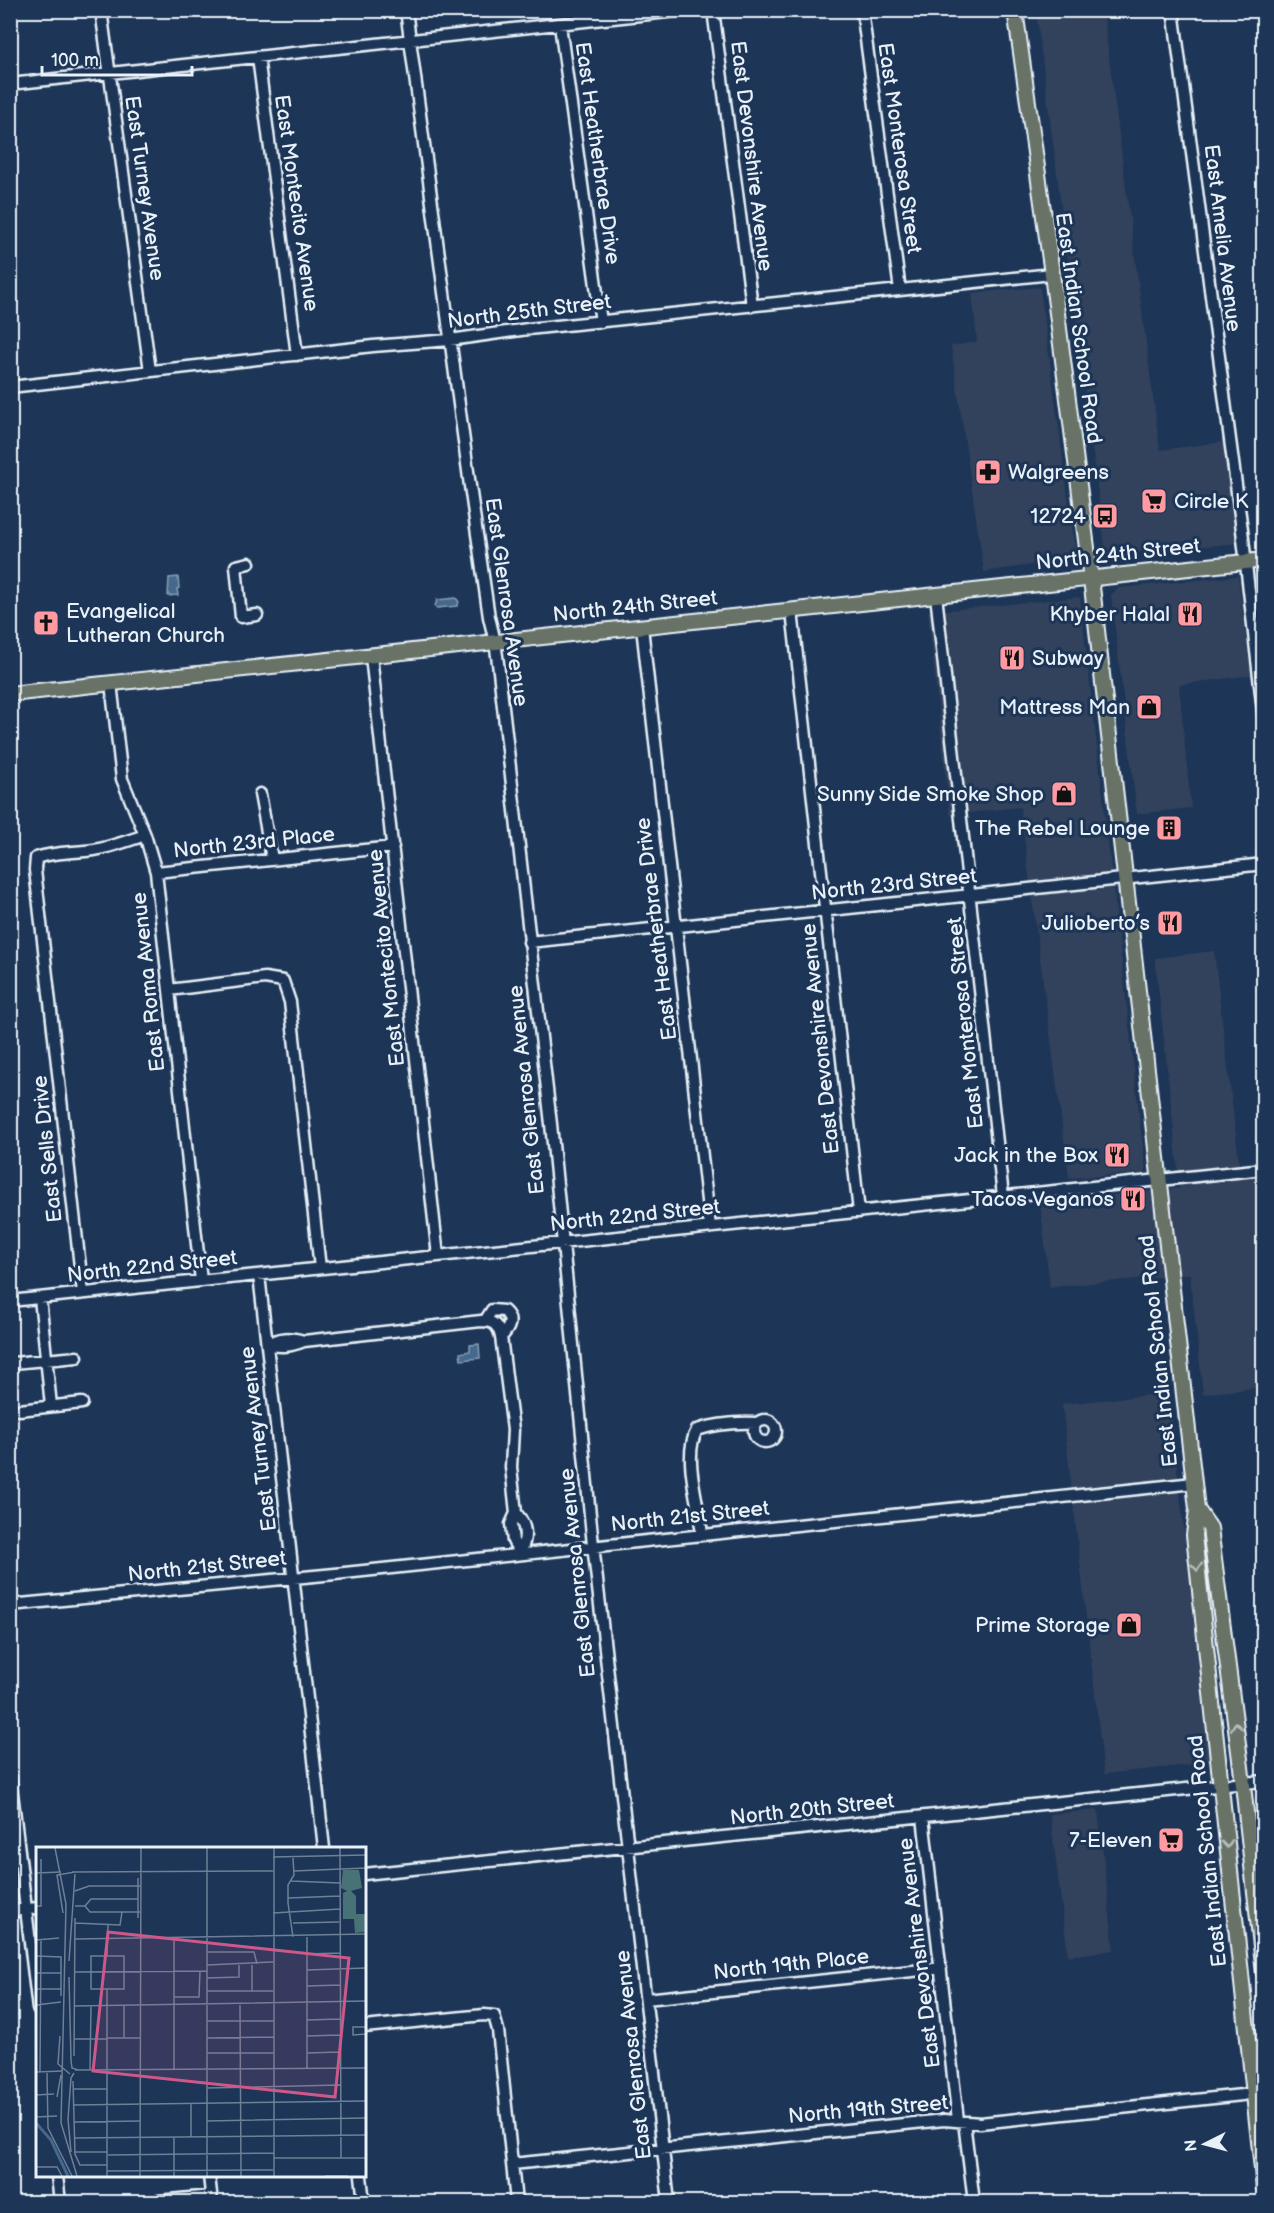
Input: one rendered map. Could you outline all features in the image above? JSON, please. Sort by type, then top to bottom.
[{"type":"main road","name":"East Indian School Road","points":[[1015,10],[1091,578],[1160,1180],[1197,1509],[1194,1535],[1221,1786],[1259,2092],[1263,2188]]},
{"type":"main road","name":"North 24th Street","points":[[10,694],[1263,560]]},
{"type":"main road","name":"East Indian School Road","points":[[1197,1509],[1210,1528],[1243,1784],[1263,1973]]},
{"type":"street","name":"East Turney Avenue","points":[[101,10],[150,371]]},
{"type":"street","name":"East Glenrosa Avenue","points":[[406,10],[489,617],[495,642],[556,1171],[562,1229],[561,1242],[592,1545],[669,2202]]},
{"type":"street","points":[[10,84],[686,10]]},
{"type":"street","name":"East Devonshire Avenue","points":[[713,10],[752,306]]},
{"type":"street","name":"East Monterosa Street","points":[[862,10],[900,290]]},
{"type":"street","name":"East Amelia Avenue","points":[[1173,10],[1245,561],[1263,720]]},
{"type":"street","name":"East Heatherbrae Drive","points":[[560,25],[601,322]]},
{"type":"street","name":"East Montecito Avenue","points":[[258,57],[297,355]]},
{"type":"street","name":"North 25th Street","points":[[10,387],[373,346],[450,340],[528,329],[1052,274]]},
{"type":"street","points":[[249,563],[236,566],[241,617],[257,615]]},
{"type":"street","name":"East Monterosa Street","points":[[936,596],[1003,1196]]},
{"type":"street","name":"East Devonshire Avenue","points":[[792,611],[860,1212]]},
{"type":"street","name":"East Heatherbrae Drive","points":[[642,627],[711,1227]]},
{"type":"street","name":"East Montecito Avenue","points":[[371,656],[438,1256]]},
{"type":"street","name":"East Roma Avenue","points":[[111,683],[122,779],[145,835],[156,872],[201,1281]]},
{"type":"street","points":[[260,794],[272,859]]},
{"type":"street","name":"North 23rd Place","points":[[36,858],[48,854],[104,848],[145,835]]},
{"type":"street","name":"North 23rd Place","points":[[156,872],[393,847]]},
{"type":"street","name":"East Sells Drive","points":[[36,858],[35,870],[83,1293]]},
{"type":"street","name":"North 23rd Street","points":[[529,942],[1263,864]]},
{"type":"street","points":[[169,990],[266,978],[283,981],[290,1002],[320,1268]]},
{"type":"street","name":"North 22nd Street","points":[[10,1301],[1263,1168]]},
{"type":"street","name":"East Turney Avenue","points":[[259,1275],[324,1847]]},
{"type":"street","points":[[40,1298],[51,1406]]},
{"type":"street","points":[[485,1321],[492,1311],[504,1311],[510,1323],[508,1330],[501,1336]]},
{"type":"street","points":[[267,1344],[279,1338],[289,1337],[304,1341],[485,1321],[495,1324],[501,1336],[513,1430],[511,1467],[516,1513],[512,1524],[513,1541],[520,1553]]},
{"type":"street","points":[[13,1363],[77,1357]]},
{"type":"street","points":[[19,1410],[82,1403]]},
{"type":"street","points":[[702,1534],[690,1450],[692,1438],[697,1430],[704,1428],[742,1422],[757,1423]]},
{"type":"street","name":"North 21st Street","points":[[10,1605],[1194,1483]]},
{"type":"street","points":[[10,1776],[32,1909],[36,1975]]},
{"type":"street","name":"North 20th Street","points":[[366,1874],[1263,1781]]},
{"type":"street","name":"East Devonshire Avenue","points":[[923,1817],[940,1968],[974,2202]]},
{"type":"street","points":[[10,1911],[32,1909]]},
{"type":"street","name":"North 19th Place","points":[[646,1999],[940,1968]]},
{"type":"street","points":[[366,2027],[484,2015],[494,2016],[498,2030],[516,2202]]},
{"type":"street","name":"North 19th Street","points":[[512,2164],[961,2121],[980,2123],[1259,2092]]},
{"type":"street","points":[[57,2177],[60,2202]]},
{"type":"street","points":[[148,2202],[211,2199],[209,2177]]},
{"type":"street","points":[[361,2177],[364,2202]]},
{"type":"shaded area","points":[[1036,11],[1103,11],[1160,450],[1237,440],[1251,542],[1106,555]]},
{"type":"shaded area","points":[[1040,287],[1075,549],[1073,554],[1065,560],[984,572],[951,346],[977,342],[972,293]]},
{"type":"shaded area","points":[[1238,576],[1251,675],[1179,685],[1191,808],[1137,814],[1111,595],[1118,588]]},
{"type":"shaded area","points":[[178,577],[178,595],[168,596],[169,578]]},
{"type":"shaded area","points":[[1080,597],[1146,1173],[1069,1178],[1020,807],[950,815],[928,612]]},
{"type":"shaded area","points":[[456,598],[459,602],[457,606],[437,608],[435,606],[437,600]]},
{"type":"shaded area","points":[[1214,951],[1241,1179],[1263,1177],[1263,1387],[1203,1394],[1190,1274],[1050,1287],[1040,1203],[1180,1188],[1155,958]]},
{"type":"shaded area","points":[[479,1344],[480,1358],[461,1360],[460,1353],[470,1351],[470,1345]]},
{"type":"shaded area","points":[[1169,1393],[1209,1763],[1104,1774],[1062,1404]]},
{"type":"shaded area","points":[[1098,1810],[1114,1950],[1068,1956],[1050,1814]]},
{"type":"place","name":"Walgreens","points":[[988,472]]},
{"type":"place","name":"Circle K","points":[[1154,501]]},
{"type":"place","name":"12724","points":[[1105,516]]},
{"type":"place","name":"Khyber Halal","points":[[1190,614]]},
{"type":"place","name":"Evangelical Lutheran Church","points":[[46,623]]},
{"type":"place","name":"Subway","points":[[1012,658]]},
{"type":"place","name":"Mattress Man","points":[[1149,707]]},
{"type":"place","name":"Sunny Side Smoke Shop","points":[[1064,794]]},
{"type":"place","name":"The Rebel Lounge","points":[[1169,828]]},
{"type":"place","name":"Julioberto’s","points":[[1170,923]]},
{"type":"place","name":"Jack in the Box","points":[[1117,1155]]},
{"type":"place","name":"Tacos Veganos","points":[[1133,1199]]},
{"type":"place","name":"Prime Storage","points":[[1129,1625]]},
{"type":"place","name":"7-Eleven","points":[[1171,1840]]}]
